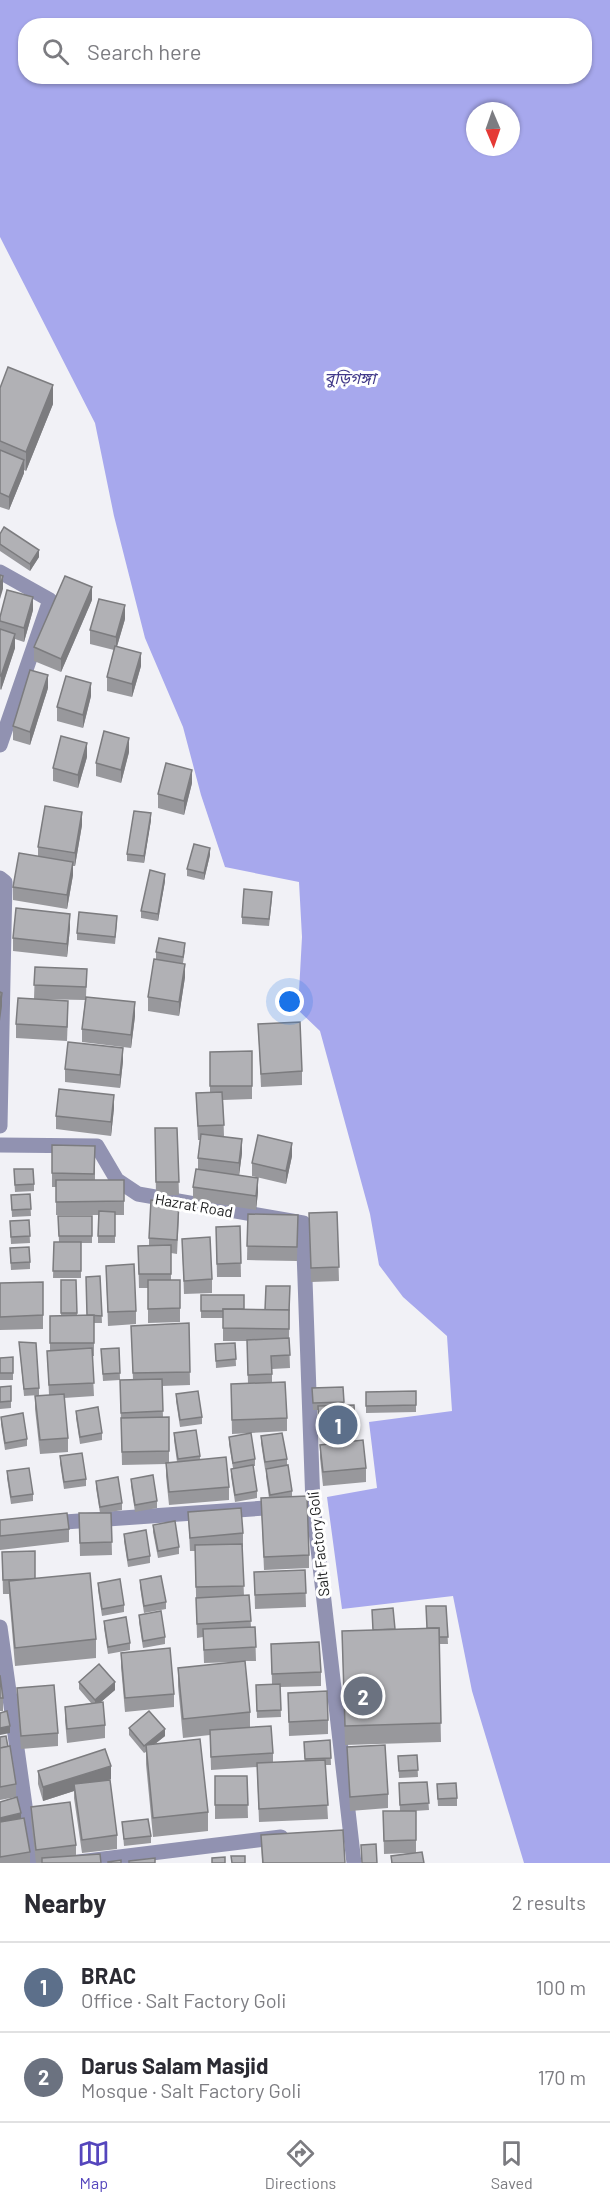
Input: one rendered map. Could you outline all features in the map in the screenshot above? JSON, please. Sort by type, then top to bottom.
[{"type":"street","points":[[0,572],[50,600],[0,745]]},
{"type":"street","points":[[0,878],[5,882],[5,945],[0,1126]]},
{"type":"street","name":"Hazrat Road","points":[[0,1145],[97,1146],[117,1180],[138,1194],[303,1223]]},
{"type":"street","name":"Salt Factory Goli","points":[[303,1223],[313,1505],[344,1832],[354,1863]]},
{"type":"street","points":[[35,1524],[313,1505]]},
{"type":"street","points":[[0,1626],[33,1863]]},
{"type":"street","points":[[71,1863],[227,1842],[294,1836]]},
{"type":"water","name":"বুড়িগঙ্গা","points":[[0,0],[610,0],[610,1863],[524,1863],[472,1691],[453,1596],[342,1609],[327,1497],[377,1488],[369,1422],[452,1411],[447,1336],[403,1297],[379,1265],[370,1214],[320,1031],[298,1010],[302,937],[299,882],[225,867],[201,795],[183,727],[145,638],[114,516],[95,423],[0,237]]},
{"type":"building","points":[[8,367],[53,385],[26,452],[0,441],[0,388]]},
{"type":"building","points":[[0,450],[24,460],[9,497],[0,493]]},
{"type":"building","points":[[4,527],[39,550],[30,564],[0,544],[0,534]]},
{"type":"building","points":[[65,576],[92,587],[61,659],[34,647]]},
{"type":"building","points":[[7,590],[33,597],[24,628],[0,621]]},
{"type":"building","points":[[99,599],[125,605],[116,637],[90,630]]},
{"type":"building","points":[[0,629],[15,634],[1,676],[0,676]]},
{"type":"building","points":[[115,646],[141,653],[132,684],[107,677]]},
{"type":"building","points":[[30,670],[48,675],[30,732],[13,726]]},
{"type":"building","points":[[66,676],[91,683],[83,715],[57,707]]},
{"type":"building","points":[[104,731],[129,738],[121,770],[96,763]]},
{"type":"building","points":[[61,736],[87,743],[78,775],[53,768]]},
{"type":"building","points":[[166,763],[192,770],[184,801],[158,794]]},
{"type":"building","points":[[45,806],[82,812],[75,853],[38,847]]},
{"type":"building","points":[[134,811],[151,813],[144,856],[127,854]]},
{"type":"building","points":[[194,844],[210,848],[204,873],[187,869]]},
{"type":"building","points":[[19,853],[73,862],[67,895],[13,887]]},
{"type":"building","points":[[150,870],[165,874],[158,914],[141,911]]},
{"type":"building","points":[[244,889],[272,892],[269,919],[242,917]]},
{"type":"building","points":[[16,908],[70,914],[67,944],[13,938]]},
{"type":"building","points":[[79,912],[117,916],[115,937],[77,933]]},
{"type":"building","points":[[159,938],[185,943],[183,957],[156,952]]},
{"type":"building","points":[[154,959],[185,964],[179,1002],[148,997]]},
{"type":"building","points":[[35,967],[87,969],[86,987],[34,985]]},
{"type":"building","points":[[86,997],[135,1002],[131,1035],[82,1029]]},
{"type":"building","points":[[18,998],[68,1001],[67,1027],[16,1024]]},
{"type":"building","points":[[300,1022],[302,1071],[261,1074],[258,1024]]},
{"type":"building","points":[[68,1042],[123,1048],[120,1075],[65,1069]]},
{"type":"building","points":[[252,1051],[252,1086],[210,1086],[210,1052]]},
{"type":"building","points":[[59,1089],[114,1095],[111,1122],[56,1116]]},
{"type":"building","points":[[222,1092],[224,1125],[198,1126],[196,1093]]},
{"type":"building","points":[[155,1128],[177,1128],[179,1182],[156,1182]]},
{"type":"building","points":[[201,1134],[242,1139],[239,1163],[198,1158]]},
{"type":"building","points":[[258,1135],[292,1143],[286,1171],[252,1163]]},
{"type":"building","points":[[52,1145],[95,1146],[94,1174],[52,1173]]},
{"type":"building","points":[[14,1169],[33,1169],[34,1184],[15,1185]]},
{"type":"building","points":[[196,1169],[258,1178],[256,1196],[193,1187]]},
{"type":"building","points":[[56,1180],[124,1180],[124,1201],[56,1202]]},
{"type":"building","points":[[30,1194],[31,1209],[12,1210],[11,1195]]},
{"type":"building","points":[[151,1200],[179,1201],[177,1240],[149,1238]]},
{"type":"building","points":[[99,1211],[115,1212],[115,1236],[98,1236]]},
{"type":"building","points":[[337,1212],[339,1267],[311,1268],[309,1213]]},
{"type":"building","points":[[248,1214],[298,1215],[297,1247],[247,1246]]},
{"type":"building","points":[[58,1216],[92,1216],[92,1236],[59,1236]]},
{"type":"building","points":[[29,1220],[30,1236],[11,1237],[10,1221]]},
{"type":"building","points":[[240,1226],[241,1263],[217,1264],[216,1227]]},
{"type":"building","points":[[210,1237],[212,1279],[184,1281],[182,1239]]},
{"type":"building","points":[[54,1242],[81,1242],[81,1271],[53,1271]]},
{"type":"building","points":[[171,1245],[171,1274],[139,1274],[138,1246]]},
{"type":"building","points":[[29,1247],[30,1262],[11,1263],[10,1248]]},
{"type":"building","points":[[134,1264],[136,1311],[108,1312],[106,1266]]},
{"type":"building","points":[[100,1276],[102,1316],[87,1315],[86,1277]]},
{"type":"building","points":[[61,1280],[76,1280],[77,1313],[61,1313]]},
{"type":"building","points":[[148,1280],[180,1280],[180,1308],[148,1309]]},
{"type":"building","points":[[43,1282],[43,1315],[0,1317],[0,1283]]},
{"type":"building","points":[[266,1286],[290,1286],[289,1310],[265,1310]]},
{"type":"building","points":[[201,1295],[244,1295],[244,1309],[201,1311]]},
{"type":"building","points":[[223,1309],[289,1310],[289,1329],[223,1328]]},
{"type":"building","points":[[94,1315],[94,1343],[50,1343],[50,1316]]},
{"type":"building","points":[[189,1323],[190,1372],[133,1373],[131,1326]]},
{"type":"building","points":[[289,1338],[290,1355],[271,1356],[272,1374],[248,1375],[247,1340]]},
{"type":"building","points":[[19,1342],[36,1343],[39,1388],[24,1389]]},
{"type":"building","points":[[235,1343],[236,1359],[216,1361],[215,1344]]},
{"type":"building","points":[[92,1348],[94,1383],[49,1385],[47,1351]]},
{"type":"building","points":[[119,1348],[120,1373],[103,1374],[101,1349]]},
{"type":"building","points":[[13,1357],[13,1373],[0,1373],[0,1358]]},
{"type":"building","points":[[162,1379],[163,1411],[121,1413],[120,1380]]},
{"type":"building","points":[[285,1382],[287,1418],[232,1420],[231,1384]]},
{"type":"building","points":[[11,1386],[11,1401],[0,1402],[0,1387]]},
{"type":"building","points":[[343,1387],[344,1402],[313,1403],[312,1388]]},
{"type":"building","points":[[198,1391],[202,1417],[180,1420],[176,1394]]},
{"type":"building","points":[[416,1391],[416,1405],[366,1406],[366,1392]]},
{"type":"building","points":[[64,1394],[68,1438],[40,1440],[35,1396]]},
{"type":"building","points":[[354,1405],[355,1425],[319,1426],[318,1406]]},
{"type":"building","points":[[98,1407],[102,1433],[80,1437],[76,1411]]},
{"type":"building","points":[[23,1413],[27,1439],[5,1443],[1,1417]]},
{"type":"building","points":[[169,1417],[169,1451],[122,1452],[121,1418]]},
{"type":"building","points":[[196,1430],[200,1456],[178,1459],[174,1433]]},
{"type":"building","points":[[251,1433],[255,1459],[233,1463],[229,1437]]},
{"type":"building","points":[[282,1433],[287,1459],[265,1462],[261,1436]]},
{"type":"building","points":[[363,1440],[366,1468],[323,1472],[320,1445]]},
{"type":"building","points":[[82,1453],[86,1479],[64,1482],[60,1456]]},
{"type":"building","points":[[226,1457],[229,1487],[169,1492],[166,1463]]},
{"type":"building","points":[[253,1465],[257,1491],[235,1495],[231,1469]]},
{"type":"building","points":[[288,1465],[292,1491],[270,1495],[266,1469]]},
{"type":"building","points":[[29,1468],[33,1494],[11,1497],[7,1471]]},
{"type":"building","points":[[153,1475],[157,1501],[135,1505],[131,1479]]},
{"type":"building","points":[[118,1477],[122,1503],[100,1507],[96,1481]]},
{"type":"building","points":[[307,1496],[309,1555],[264,1557],[261,1498]]},
{"type":"building","points":[[241,1508],[243,1533],[190,1538],[188,1512]]},
{"type":"building","points":[[67,1513],[69,1529],[0,1536],[0,1520]]},
{"type":"building","points":[[79,1513],[111,1513],[112,1542],[80,1543]]},
{"type":"building","points":[[175,1521],[179,1547],[158,1551],[153,1525]]},
{"type":"building","points":[[146,1530],[150,1556],[128,1560],[124,1534]]},
{"type":"building","points":[[242,1544],[244,1586],[196,1587],[195,1545]]},
{"type":"building","points":[[35,1551],[35,1579],[3,1580],[2,1552]]},
{"type":"building","points":[[305,1570],[306,1593],[255,1595],[254,1572]]},
{"type":"building","points":[[90,1573],[96,1639],[15,1648],[9,1581]]},
{"type":"building","points":[[161,1576],[166,1602],[144,1606],[140,1580]]},
{"type":"building","points":[[120,1579],[124,1605],[102,1609],[98,1583]]},
{"type":"building","points":[[249,1595],[251,1621],[197,1624],[196,1598]]},
{"type":"building","points":[[426,1606],[446,1606],[448,1637],[439,1637],[439,1628],[427,1628]]},
{"type":"building","points":[[393,1608],[395,1629],[373,1630],[372,1610]]},
{"type":"building","points":[[161,1611],[165,1637],[143,1641],[139,1615]]},
{"type":"building","points":[[126,1617],[130,1643],[108,1647],[104,1621]]},
{"type":"building","points":[[255,1627],[256,1647],[204,1650],[203,1629]]},
{"type":"building","points":[[439,1628],[441,1723],[345,1726],[342,1631]]},
{"type":"building","points":[[319,1642],[321,1672],[272,1674],[271,1644]]},
{"type":"building","points":[[170,1648],[174,1694],[125,1698],[121,1653]]},
{"type":"building","points":[[245,1661],[250,1712],[183,1719],[178,1668]]},
{"type":"building","points":[[99,1664],[115,1682],[95,1700],[79,1682]]},
{"type":"building","points":[[0,1675],[3,1698],[0,1698]]},
{"type":"building","points":[[280,1684],[281,1710],[257,1711],[256,1685]]},
{"type":"building","points":[[54,1685],[58,1733],[21,1736],[17,1688]]},
{"type":"building","points":[[327,1691],[328,1720],[289,1722],[288,1693]]},
{"type":"building","points":[[103,1702],[105,1725],[67,1729],[65,1707]]},
{"type":"building","points":[[7,1711],[10,1726],[0,1728],[0,1713]]},
{"type":"building","points":[[149,1711],[165,1729],[144,1746],[129,1728]]},
{"type":"building","points":[[271,1726],[273,1753],[211,1757],[210,1730]]},
{"type":"building","points":[[6,1736],[8,1747],[0,1748],[0,1737]]},
{"type":"building","points":[[200,1739],[208,1812],[153,1818],[146,1745]]},
{"type":"building","points":[[330,1740],[331,1758],[305,1759],[304,1742]]},
{"type":"building","points":[[385,1745],[388,1794],[350,1797],[347,1747]]},
{"type":"building","points":[[10,1746],[16,1784],[0,1787],[0,1748]]},
{"type":"building","points":[[105,1749],[111,1766],[43,1787],[38,1771]]},
{"type":"building","points":[[417,1755],[418,1770],[399,1771],[398,1756]]},
{"type":"building","points":[[325,1760],[328,1805],[259,1809],[257,1763]]},
{"type":"building","points":[[215,1776],[247,1776],[248,1805],[215,1805]]},
{"type":"building","points":[[110,1780],[117,1835],[82,1840],[74,1784]]},
{"type":"building","points":[[427,1782],[429,1803],[400,1805],[399,1783]]},
{"type":"building","points":[[456,1783],[457,1798],[438,1799],[437,1784]]},
{"type":"building","points":[[17,1797],[21,1813],[0,1818],[0,1802]]},
{"type":"building","points":[[70,1802],[76,1845],[36,1850],[31,1807]]},
{"type":"building","points":[[383,1811],[416,1811],[416,1840],[384,1841]]},
{"type":"building","points":[[24,1818],[30,1852],[0,1857],[0,1822]]},
{"type":"building","points":[[148,1819],[151,1836],[124,1839],[122,1822]]},
{"type":"building","points":[[343,1830],[345,1863],[263,1863],[261,1835]]},
{"type":"building","points":[[376,1844],[377,1863],[362,1863],[361,1845]]},
{"type":"building","points":[[422,1852],[424,1863],[392,1863],[391,1856]]},
{"type":"building","points":[[100,1854],[101,1863],[42,1863],[42,1858]]},
{"type":"building","points":[[231,1856],[245,1856],[245,1863],[232,1863]]},
{"type":"building","points":[[225,1857],[225,1863],[212,1863],[212,1858]]},
{"type":"building","points":[[155,1858],[155,1863],[129,1863],[129,1861]]},
{"type":"building","points":[[121,1860],[121,1863],[108,1863],[108,1862]]},
{"type":"place","name":"BRAC","points":[[338,1425]]},
{"type":"place","name":"Darus Salam Masjid","points":[[363,1696]]}]
